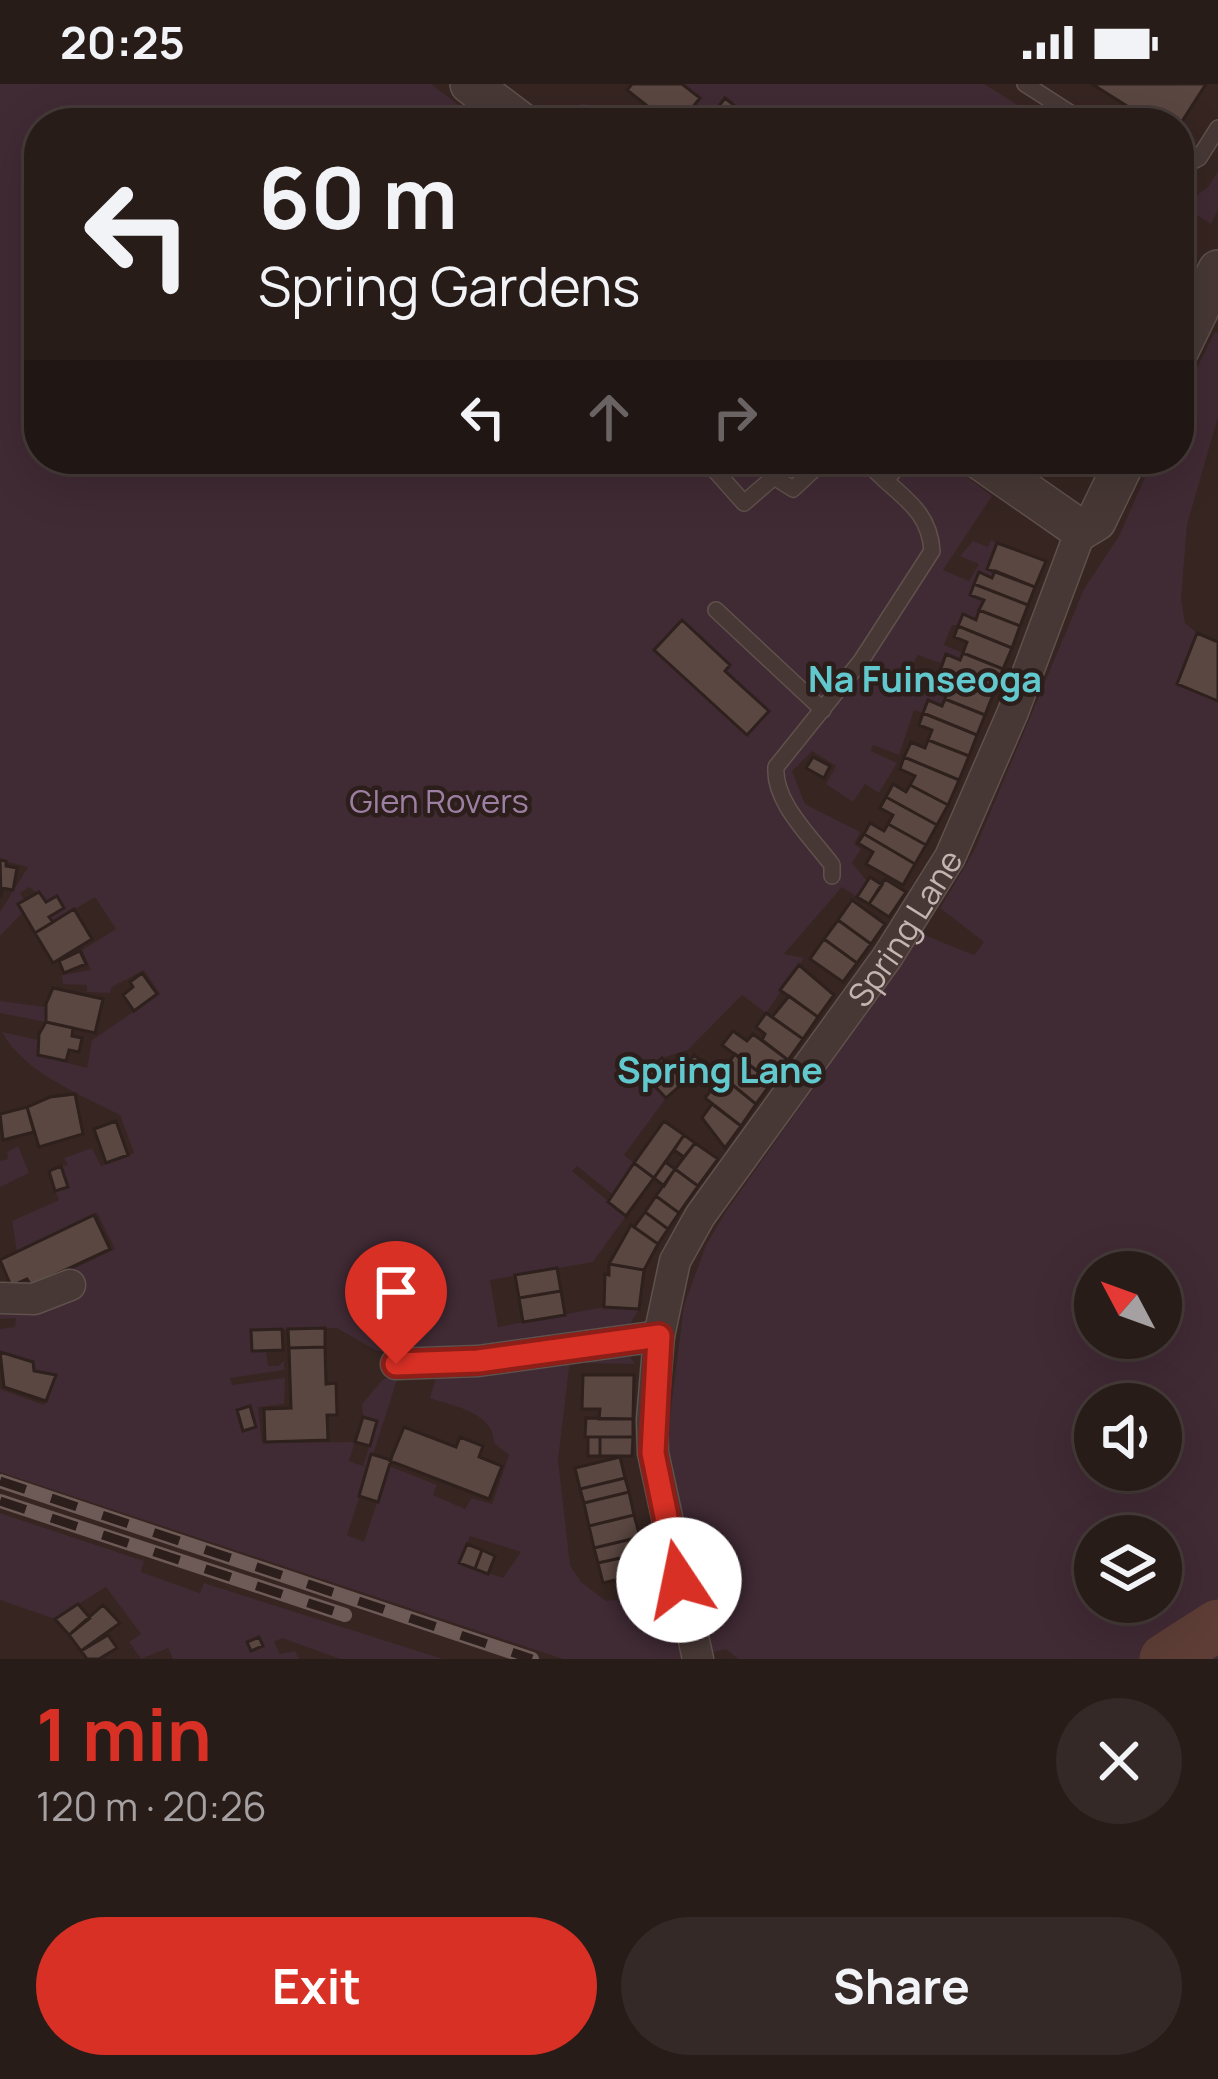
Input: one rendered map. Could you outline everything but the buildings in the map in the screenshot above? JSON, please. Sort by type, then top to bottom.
[{"type":"street","points":[[1194,319],[1218,270]]},
{"type":"street","points":[[1001,474],[1081,530]]},
{"type":"street","name":"Spring Lane","points":[[698,1659],[653,1453],[659,1336],[675,1261],[682,1243],[888,956],[950,857],[1013,712],[1081,530],[1096,521],[1119,474]]},
{"type":"street","points":[[0,1298],[34,1300],[70,1285]]},
{"type":"street","points":[[396,1364],[478,1361],[659,1336]]},
{"type":"lane","points":[[1025,84],[1063,108]]},
{"type":"lane","points":[[1194,160],[1218,128]]},
{"type":"lane","points":[[718,474],[744,503],[774,477],[793,489],[809,474]]},
{"type":"lane","points":[[832,876],[832,865],[782,797],[776,766],[862,661],[932,551],[924,518],[878,474]]},
{"type":"lane","points":[[886,481],[891,474]]},
{"type":"lane","points":[[716,610],[823,710]]},
{"type":"green space","name":"Glen Rovers","points":[[0,84],[431,84],[462,108],[24,108],[24,474],[963,474],[992,496],[943,570],[969,581],[979,564],[960,556],[973,541],[988,547],[991,540],[997,543],[988,568],[995,571],[992,578],[980,573],[970,595],[984,600],[976,620],[962,615],[958,626],[952,625],[944,645],[963,653],[960,660],[947,655],[943,664],[918,655],[912,665],[949,688],[942,706],[929,701],[923,713],[914,710],[899,755],[873,745],[871,751],[897,763],[879,793],[865,784],[853,802],[826,784],[836,766],[812,751],[792,771],[805,804],[860,832],[854,844],[861,849],[852,863],[867,881],[857,897],[842,887],[784,954],[804,958],[766,1013],[742,995],[688,1050],[662,1058],[644,1074],[666,1098],[624,1155],[634,1163],[613,1195],[577,1166],[572,1171],[626,1216],[593,1262],[490,1280],[498,1327],[604,1307],[639,1309],[629,1326],[459,1352],[404,1353],[377,1351],[337,1328],[251,1330],[252,1351],[266,1350],[268,1366],[284,1361],[284,1370],[230,1378],[232,1385],[285,1378],[284,1404],[258,1407],[262,1443],[355,1442],[349,1461],[363,1466],[377,1422],[363,1417],[362,1404],[382,1380],[397,1380],[347,1535],[364,1542],[389,1466],[437,1485],[433,1495],[465,1509],[472,1498],[492,1504],[509,1455],[494,1443],[480,1418],[430,1398],[436,1377],[626,1351],[635,1364],[570,1360],[558,1460],[570,1565],[581,1582],[606,1601],[662,1595],[682,1659],[563,1659],[0,1472],[0,1389],[44,1405],[55,1376],[34,1371],[33,1362],[0,1352],[0,1329],[15,1327],[16,1318],[0,1319],[0,1307],[81,1289],[73,1269],[115,1249],[97,1213],[17,1252],[12,1221],[59,1200],[55,1191],[68,1186],[61,1166],[68,1165],[64,1158],[92,1148],[101,1166],[134,1153],[120,1115],[38,1071],[2,1032],[38,1040],[38,1055],[87,1068],[92,1040],[160,994],[144,970],[112,987],[110,993],[63,984],[62,975],[91,970],[82,950],[116,929],[95,897],[53,922],[49,917],[64,908],[57,896],[47,901],[29,887],[20,893],[25,901],[18,905],[23,912],[0,936],[0,912],[28,867],[0,860]],"holes":[[[470,1536],[521,1552],[503,1578],[460,1563]]]},
{"type":"green space","points":[[682,84],[984,84],[1018,105],[691,108],[699,98]]},
{"type":"green space","points":[[1218,171],[1218,209],[1211,224],[1194,213],[1194,197]]},
{"type":"green space","points":[[1218,333],[1218,417],[1187,525],[1181,599],[1185,623],[1197,633],[1218,701],[1218,1659],[738,1659],[726,1649],[711,1653],[667,1440],[684,1305],[706,1245],[725,1213],[922,934],[974,955],[984,942],[940,908],[974,851],[1084,589],[1119,536],[1146,474],[1194,474],[1194,374]]},
{"type":"green space","points":[[0,1001],[45,1007],[46,1022],[0,1013]]},
{"type":"green space","points":[[18,1146],[29,1173],[0,1187],[0,1161]]},
{"type":"green space","points":[[0,1513],[144,1561],[141,1572],[200,1593],[204,1583],[443,1659],[340,1659],[282,1638],[274,1642],[280,1654],[295,1651],[299,1659],[173,1659],[168,1648],[141,1659],[129,1642],[141,1634],[106,1587],[55,1619],[0,1600]]},
{"type":"waterway","points":[[1165,1659],[1218,1625]]},
{"type":"railway","points":[[0,1481],[532,1659]]},
{"type":"railway","points":[[0,1501],[345,1615]]},
{"type":"district","name":"Na Fuinseoga","points":[[925,678]]},
{"type":"district","name":"Spring Lane","points":[[720,1069]]},
{"type":"route","points":[[396,1364],[478,1361],[659,1336],[653,1453],[679,1580]]}]
